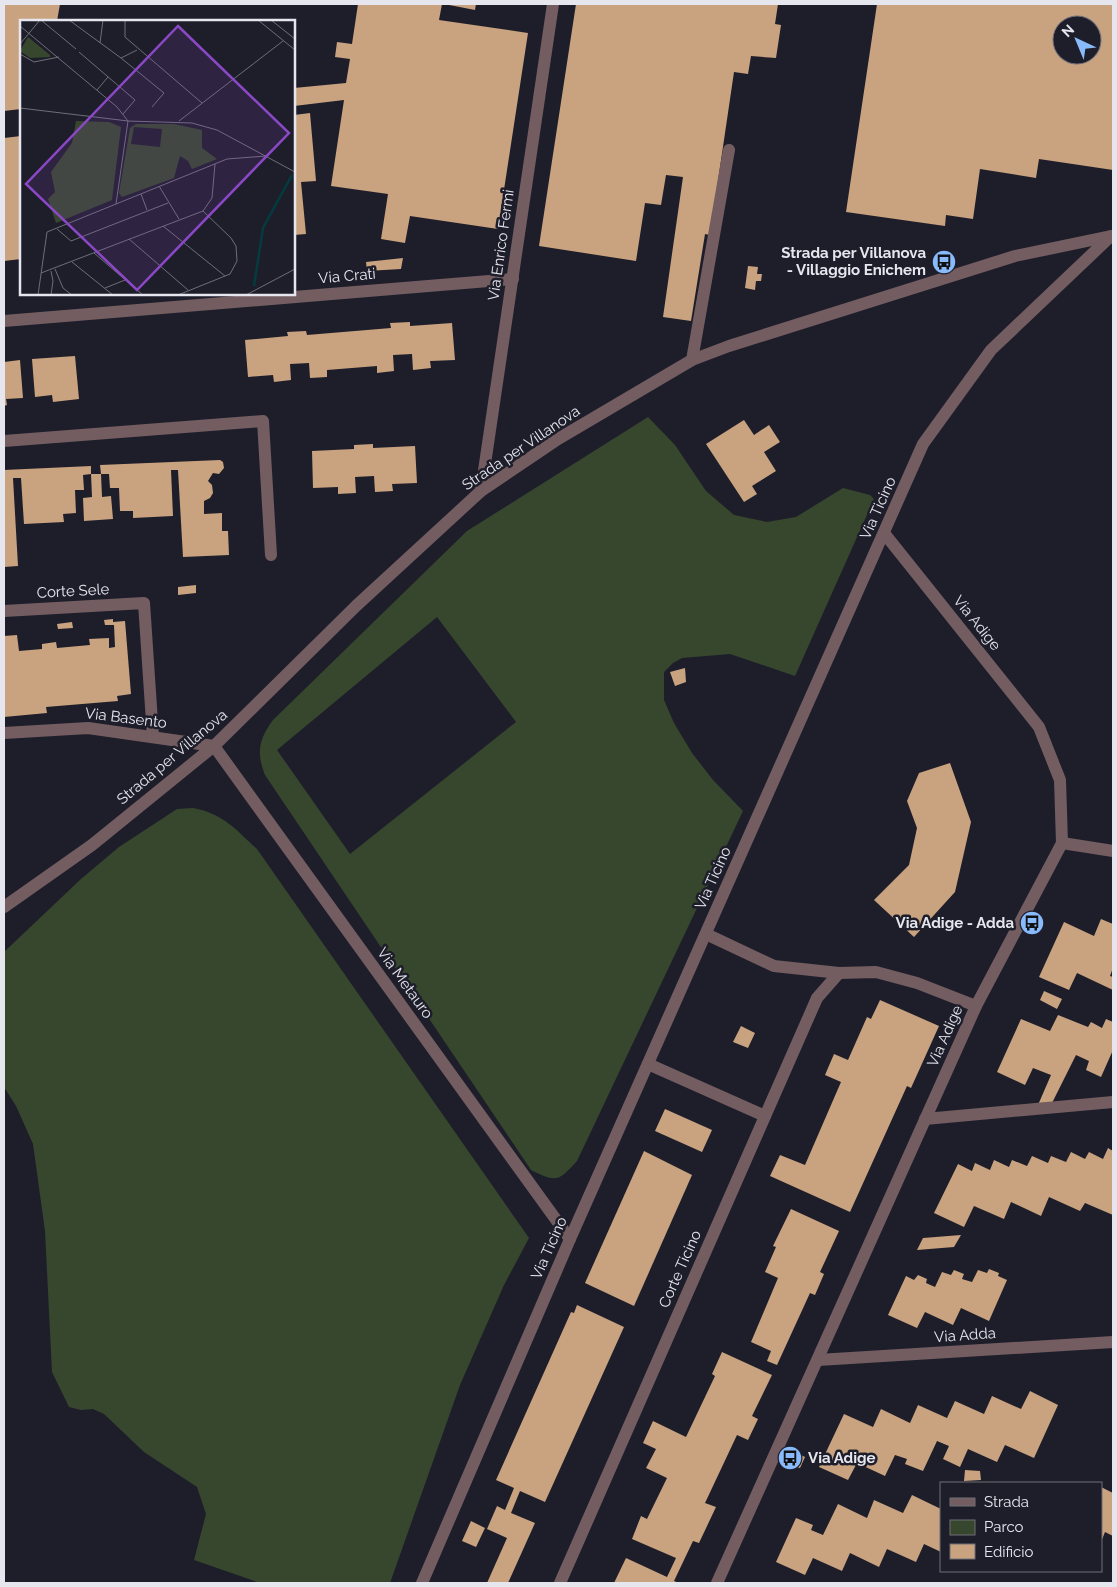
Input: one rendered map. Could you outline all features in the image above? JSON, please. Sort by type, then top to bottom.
[{"type":"street","name":"Via Enrico Fermi","points":[[481,491],[553,4]]},
{"type":"street","points":[[692,360],[729,150]]},
{"type":"street","name":"Strada per Villanova","points":[[4,906],[92,844],[214,746],[356,606],[481,491],[558,439],[692,360],[729,346],[1014,256],[1112,236]]},
{"type":"street","name":"Via Ticino","points":[[422,1583],[570,1239],[924,444],[991,350],[1112,236]]},
{"type":"street","name":"Via Crati","points":[[4,321],[513,279]]},
{"type":"street","points":[[4,441],[263,421],[271,555]]},
{"type":"street","name":"Via Adige","points":[[717,1583],[976,1006],[1062,843],[1060,780],[1040,727],[884,533]]},
{"type":"street","name":"Corte Sele","points":[[4,611],[144,603],[153,737]]},
{"type":"street","name":"Via Basento","points":[[4,733],[88,728],[214,746]]},
{"type":"street","name":"Via Metauro","points":[[214,746],[570,1239]]},
{"type":"street","points":[[1062,843],[1113,851]]},
{"type":"street","points":[[706,934],[774,966],[839,973],[876,972],[917,983],[976,1006]]},
{"type":"street","name":"Corte Ticino","points":[[560,1583],[817,998],[839,973]]},
{"type":"street","points":[[648,1064],[765,1116]]},
{"type":"street","points":[[925,1119],[1113,1102]]},
{"type":"street","name":"Via Adda","points":[[818,1360],[1113,1342]]},
{"type":"green space","points":[[648,417],[675,445],[706,491],[734,515],[767,522],[796,517],[843,488],[870,495],[874,499],[795,676],[730,654],[682,658],[673,663],[664,672],[664,700],[674,723],[692,753],[713,780],[743,811],[577,1161],[566,1173],[557,1178],[547,1177],[531,1170],[265,775],[260,759],[262,740],[273,720],[467,531]],"holes":[[[437,617],[516,722],[350,854],[277,750]]]},
{"type":"green space","points":[[193,808],[221,818],[257,849],[529,1238],[504,1285],[460,1385],[390,1583],[260,1583],[194,1560],[206,1514],[197,1487],[144,1452],[104,1414],[93,1409],[81,1410],[69,1407],[52,1372],[45,1231],[33,1144],[16,1106],[4,1087],[4,952],[81,879],[119,847],[177,809]]},
{"type":"building","points":[[4,4],[60,4],[57,20],[20,20],[20,109],[4,111]]},
{"type":"building","points":[[358,4],[442,4],[439,20],[528,33],[498,229],[410,216],[405,243],[381,239],[388,194],[331,186],[344,100],[295,106],[295,88],[346,83],[350,59],[335,57],[337,42],[352,44]]},
{"type":"building","points":[[444,4],[476,4],[475,10]]},
{"type":"building","points":[[576,4],[778,4],[775,24],[781,25],[776,58],[751,56],[748,74],[734,72],[710,235],[705,234],[691,321],[663,317],[683,177],[666,175],[661,205],[645,203],[636,261],[539,246]]},
{"type":"building","points":[[877,4],[1113,4],[1113,170],[1039,159],[1036,178],[980,169],[973,219],[946,215],[945,226],[846,212]]},
{"type":"building","points":[[310,113],[316,181],[301,182],[306,234],[295,235],[295,115]]},
{"type":"building","points":[[20,136],[20,259],[4,261],[4,138]]},
{"type":"building","points":[[403,258],[401,269],[367,271],[366,262]]},
{"type":"building","points":[[748,266],[758,267],[757,274],[762,274],[761,281],[756,281],[755,290],[745,288]]},
{"type":"building","points":[[410,322],[410,326],[452,323],[455,360],[430,361],[431,368],[413,370],[412,354],[393,355],[394,371],[377,373],[377,366],[327,370],[327,377],[310,378],[309,363],[290,364],[291,380],[274,382],[273,375],[248,377],[245,340],[288,336],[287,332],[306,331],[307,335],[391,328],[390,323]]},
{"type":"building","points":[[75,356],[79,399],[53,402],[52,395],[35,397],[32,359]]},
{"type":"building","points":[[20,360],[23,398],[6,399],[7,405],[4,406],[4,362]]},
{"type":"building","points":[[744,420],[754,435],[769,425],[780,442],[764,452],[776,471],[752,486],[757,494],[744,502],[706,444]]},
{"type":"building","points":[[373,444],[373,448],[415,446],[417,483],[392,484],[393,491],[375,492],[374,476],[355,477],[356,493],[338,494],[338,487],[313,488],[312,451],[354,449],[354,445]]},
{"type":"building","points":[[220,460],[223,462],[224,468],[219,474],[213,473],[208,481],[212,485],[213,493],[210,498],[204,501],[204,514],[222,513],[222,531],[228,531],[229,555],[183,557],[178,470],[171,470],[173,516],[133,518],[133,511],[120,511],[119,488],[110,488],[109,474],[101,474],[100,465]]},
{"type":"building","points":[[91,466],[91,474],[83,475],[84,490],[75,490],[76,513],[63,514],[64,522],[24,524],[21,478],[13,478],[18,566],[4,567],[4,470]]},
{"type":"building","points":[[91,474],[101,474],[102,497],[111,496],[113,519],[84,521],[83,498],[92,497]]},
{"type":"building","points":[[196,585],[196,593],[178,595],[178,587]]},
{"type":"building","points":[[113,619],[113,622],[125,621],[131,694],[117,696],[118,701],[46,707],[47,713],[4,717],[4,636],[17,635],[19,651],[42,649],[42,644],[56,642],[57,648],[90,645],[89,639],[109,638],[109,648],[115,647],[114,625],[105,625],[104,620]]},
{"type":"building","points":[[72,622],[73,628],[58,629],[57,624]]},
{"type":"building","points":[[685,668],[686,682],[675,686],[670,672]]},
{"type":"building","points":[[950,763],[971,822],[955,892],[914,937],[874,900],[909,865],[917,828],[907,801],[919,773]]},
{"type":"building","points":[[1101,919],[1113,924],[1113,968],[1110,976],[1113,977],[1113,990],[1077,973],[1069,990],[1039,977],[1064,922],[1094,936]]},
{"type":"building","points":[[1044,991],[1062,999],[1057,1009],[1040,1000]]},
{"type":"building","points":[[880,1000],[939,1026],[911,1088],[907,1086],[850,1212],[770,1176],[780,1155],[805,1165],[841,1082],[825,1075],[834,1054],[848,1060],[867,1017],[871,1019]]},
{"type":"building","points":[[1058,1015],[1088,1027],[1091,1022],[1102,1028],[1106,1019],[1113,1022],[1113,1050],[1101,1077],[1086,1070],[1089,1061],[1076,1055],[1052,1103],[1038,1105],[1051,1075],[1033,1068],[1025,1085],[997,1072],[1021,1019],[1050,1031]]},
{"type":"building","points":[[741,1026],[755,1033],[748,1048],[733,1042]]},
{"type":"building","points":[[665,1109],[712,1130],[702,1152],[655,1131]]},
{"type":"building","points":[[1108,1148],[1113,1151],[1113,1215],[1085,1203],[1080,1211],[1049,1197],[1041,1216],[1011,1202],[1004,1219],[974,1206],[964,1227],[934,1213],[958,1164],[972,1171],[975,1163],[990,1170],[994,1160],[1009,1167],[1012,1160],[1027,1166],[1032,1156],[1048,1163],[1051,1156],[1066,1162],[1071,1152],[1085,1159],[1089,1152],[1103,1159]]},
{"type":"building","points":[[644,1151],[692,1175],[634,1306],[585,1283]]},
{"type":"building","points":[[791,1209],[839,1231],[820,1272],[824,1274],[815,1295],[810,1293],[777,1365],[767,1361],[771,1351],[751,1342],[778,1278],[765,1272],[776,1247],[773,1246]]},
{"type":"building","points":[[961,1235],[954,1247],[917,1250],[923,1238]]},
{"type":"building","points":[[989,1269],[999,1273],[998,1276],[1007,1280],[989,1321],[961,1308],[953,1325],[925,1312],[917,1328],[888,1315],[906,1276],[914,1280],[918,1275],[927,1279],[926,1283],[935,1287],[942,1272],[951,1275],[954,1270],[964,1274],[962,1279],[972,1282],[978,1270],[987,1273]]},
{"type":"building","points":[[577,1305],[624,1327],[545,1502],[520,1491],[511,1513],[535,1523],[508,1583],[487,1583],[507,1538],[487,1529],[497,1506],[505,1510],[514,1488],[496,1480],[571,1312],[574,1313]]},
{"type":"building","points":[[722,1352],[772,1375],[752,1416],[758,1419],[748,1440],[737,1435],[705,1503],[716,1507],[699,1543],[693,1541],[674,1581],[679,1583],[614,1583],[626,1558],[667,1577],[676,1558],[632,1539],[641,1516],[647,1519],[667,1478],[646,1468],[656,1449],[643,1443],[653,1421],[686,1437],[715,1376],[712,1374]]},
{"type":"building","points":[[1030,1391],[1058,1405],[1034,1458],[1005,1445],[997,1462],[968,1449],[960,1467],[943,1459],[949,1446],[937,1441],[923,1471],[905,1464],[907,1459],[895,1455],[885,1476],[857,1463],[848,1480],[819,1467],[844,1414],[873,1427],[881,1409],[910,1423],[918,1405],[947,1418],[955,1401],[984,1414],[992,1396],[1021,1409]]},
{"type":"building","points":[[797,1453],[805,1457],[800,1468],[791,1465]]},
{"type":"building","points":[[965,1470],[980,1471],[981,1480],[964,1481]]},
{"type":"building","points":[[1102,1488],[1113,1493],[1113,1536],[1105,1532],[1102,1540]]},
{"type":"building","points":[[912,1495],[940,1509],[940,1552],[924,1544],[916,1562],[887,1549],[879,1567],[850,1553],[842,1571],[813,1558],[805,1575],[776,1562],[796,1518],[813,1525],[811,1530],[823,1535],[838,1504],[867,1518],[874,1500],[903,1513]]},
{"type":"building","points":[[471,1521],[485,1528],[476,1547],[462,1541]]},
{"type":"place","name":"Strada per Villanova - Villaggio Enichem","points":[[944,262]]},
{"type":"place","name":"Via Adige - Adda","points":[[1032,923]]},
{"type":"place","name":"Via Adige","points":[[790,1458]]}]
